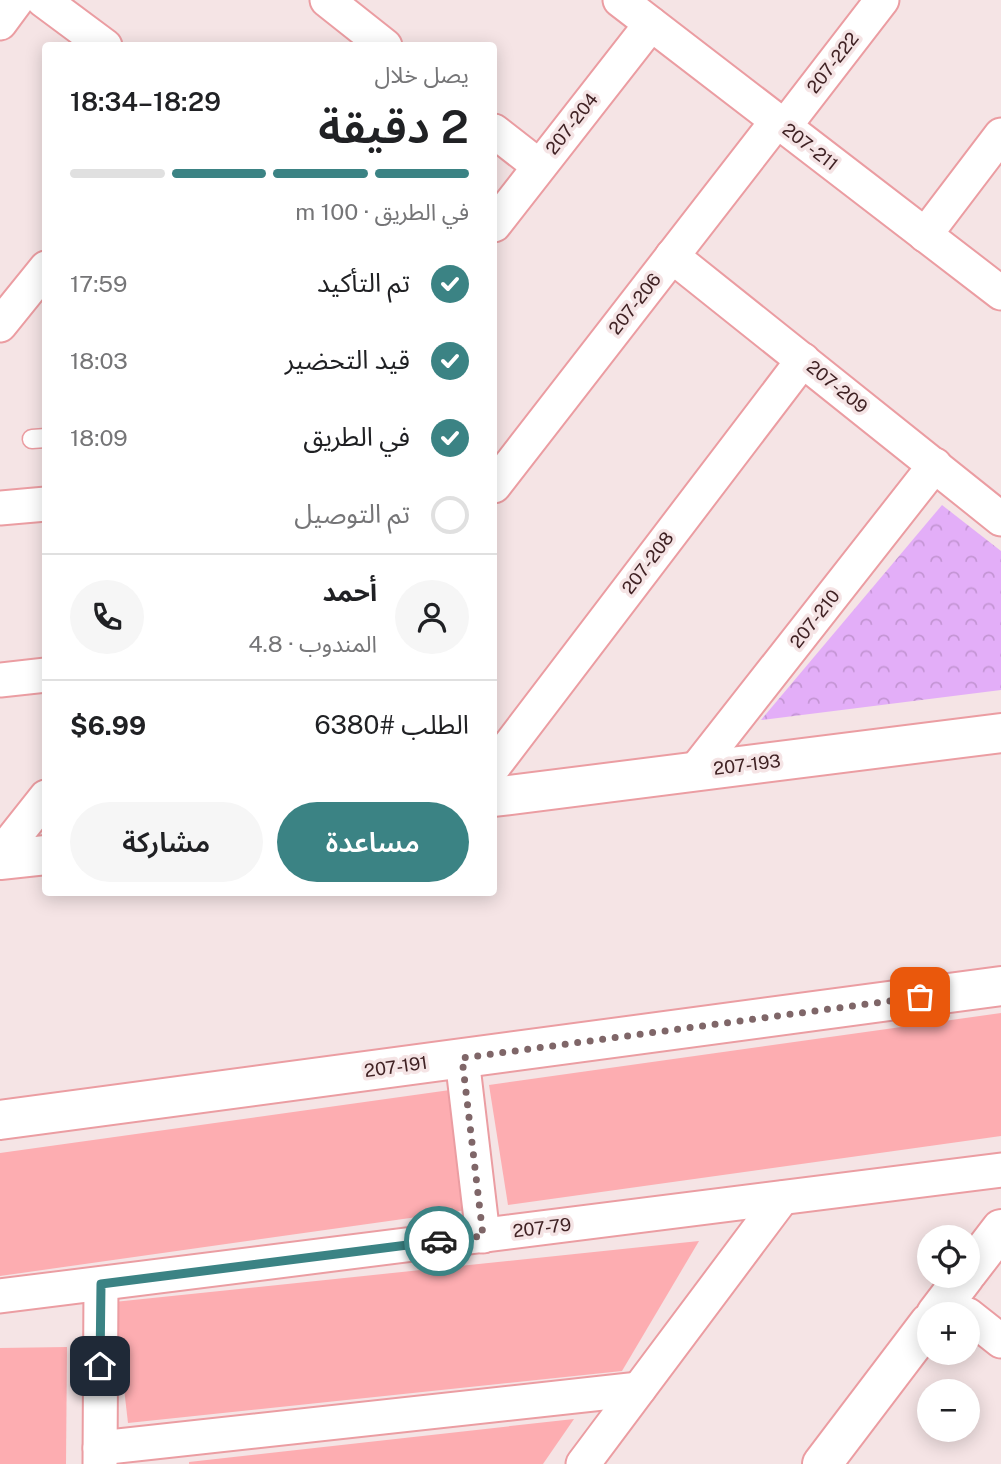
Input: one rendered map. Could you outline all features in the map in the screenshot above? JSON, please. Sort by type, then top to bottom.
[{"type":"street","points":[[0,23],[17,0]]},
{"type":"street","points":[[43,0],[100,42]]},
{"type":"street","points":[[327,0],[380,42]]},
{"type":"street","name":"207-211","points":[[620,0],[1001,293]]},
{"type":"street","name":"207-222","points":[[780,124],[882,0]]},
{"type":"street","name":"207-204","points":[[497,221],[651,23]]},
{"type":"street","name":"207-206","points":[[497,482],[672,256],[780,124]]},
{"type":"street","points":[[497,133],[539,166]]},
{"type":"street","points":[[925,235],[1001,135]]},
{"type":"street","name":"207-209","points":[[672,256],[1001,519]]},
{"type":"street","points":[[0,325],[42,273]]},
{"type":"street","name":"207-208","points":[[497,762],[803,360]]},
{"type":"street","name":"207-210","points":[[694,772],[935,465]]},
{"type":"street","points":[[0,508],[42,504]]},
{"type":"street","points":[[0,681],[42,676]]},
{"type":"street","name":"207-193","points":[[497,797],[1001,733]]},
{"type":"street","points":[[0,858],[42,802]]},
{"type":"street","points":[[0,858],[42,855]]},
{"type":"street","name":"207-191","points":[[0,1120],[1001,986]]},
{"type":"street","points":[[462,1058],[483,1236]]},
{"type":"street","name":"207-79","points":[[0,1296],[1001,1170]]},
{"type":"street","points":[[583,1464],[782,1198]]},
{"type":"street","points":[[954,1302],[1001,1229]]},
{"type":"street","points":[[101,1284],[100,1456],[639,1389]]},
{"type":"street","points":[[980,1324],[1001,1341]]},
{"type":"street","points":[[822,1464],[917,1347]]},
{"type":"green space","points":[[942,505],[1001,551],[1001,690],[761,720]]},
{"type":"building","points":[[1001,1013],[1001,1136],[508,1205],[489,1085]]},
{"type":"building","points":[[450,1090],[467,1210],[0,1276],[0,1153]]},
{"type":"building","points":[[699,1241],[622,1371],[128,1423],[114,1302]]},
{"type":"building","points":[[67,1347],[66,1464],[0,1464],[0,1348]]},
{"type":"building","points":[[574,1419],[543,1464],[189,1464],[189,1462]]},
{"type":"way so far","points":[[439,1241],[483,1236],[462,1058],[920,997]]},
{"type":"route","points":[[100,1366],[101,1284],[439,1241]]}]
